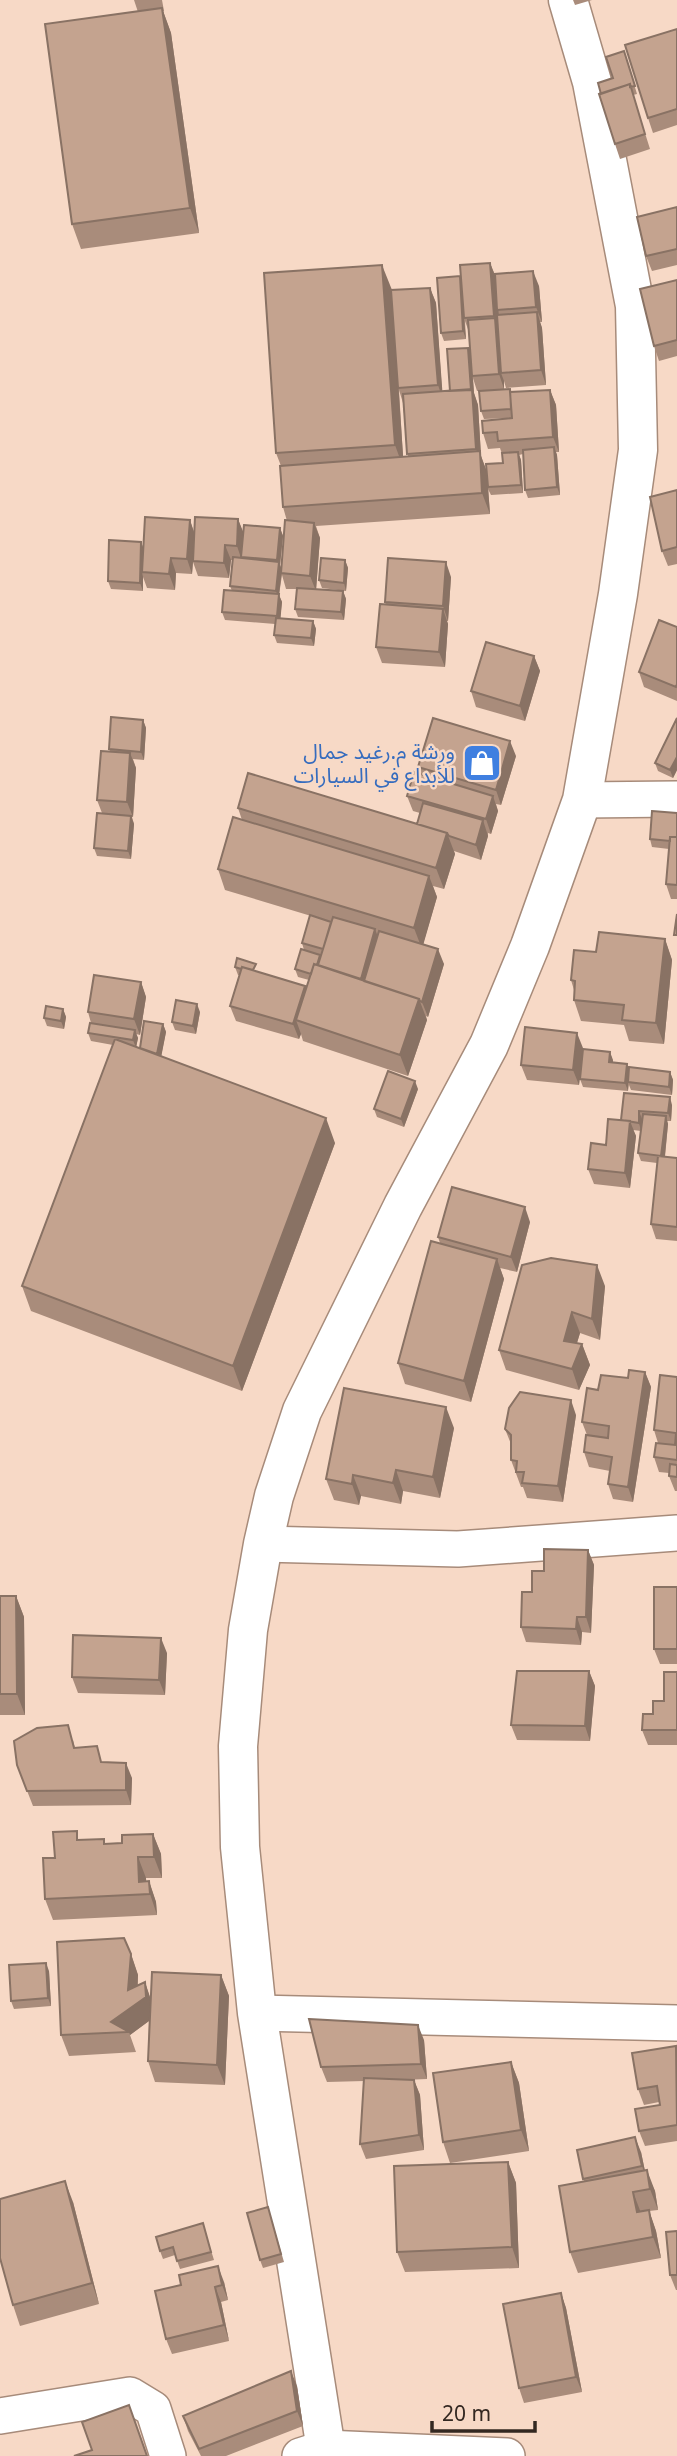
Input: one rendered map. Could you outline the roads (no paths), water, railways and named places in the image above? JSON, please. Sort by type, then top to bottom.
[{"type":"street","points":[[507,2456],[317,2453],[257,2013],[240,1847],[238,1746],[248,1630],[262,1544],[274,1496],[302,1411],[403,1206],[489,1045],[530,946],[582,800],[618,594],[638,437],[635,306],[592,82],[568,0]]},
{"type":"street","points":[[582,800],[677,799]]},
{"type":"street","points":[[262,1544],[458,1549],[677,1533]]},
{"type":"street","points":[[257,2013],[677,2023]]},
{"type":"street","points":[[0,2416],[130,2395],[153,2409],[168,2456]]},
{"type":"place","name":"ورشة م.رغيد جمال للأبداع في السيارات","points":[[482,763]]}]
